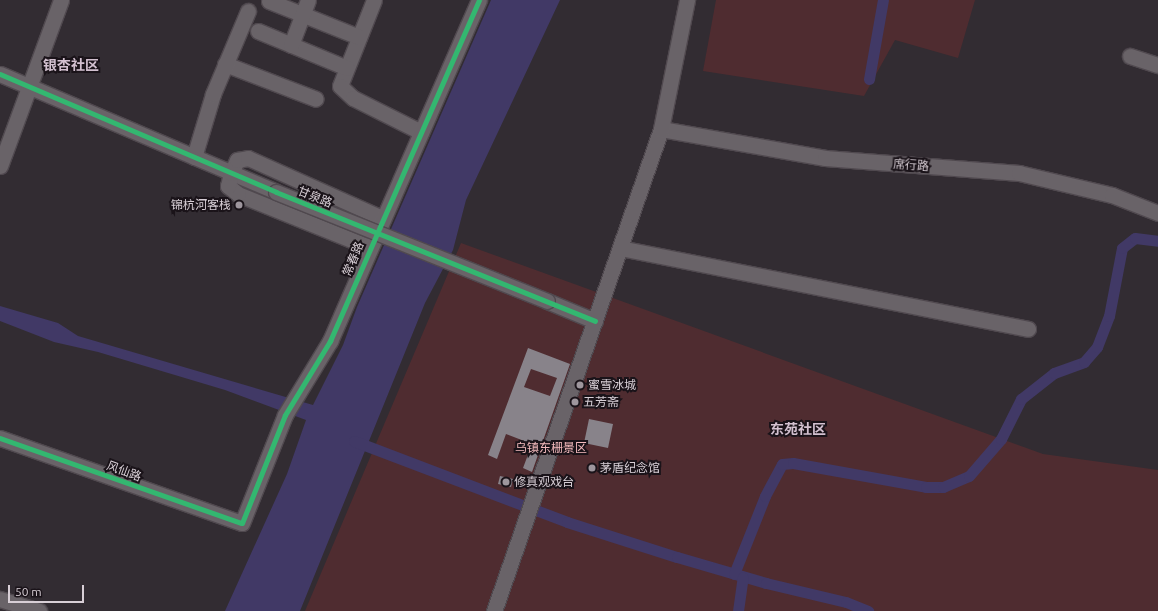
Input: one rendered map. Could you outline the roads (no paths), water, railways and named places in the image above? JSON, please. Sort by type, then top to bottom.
[{"type":"street","points":[[0,166],[61,0]]},
{"type":"street","points":[[291,45],[308,0]]},
{"type":"street","points":[[374,0],[340,86],[343,92],[421,132]]},
{"type":"street","name":"常春路","points":[[242,523],[285,415],[299,395],[330,341],[369,247],[479,0]]},
{"type":"street","points":[[494,611],[661,129],[687,0]]},
{"type":"street","points":[[269,1],[359,37]]},
{"type":"street","points":[[194,157],[225,64],[248,11]]},
{"type":"street","points":[[258,32],[347,68]]},
{"type":"street","points":[[1130,56],[1158,65]]},
{"type":"street","points":[[225,64],[316,99]]},
{"type":"street","name":"甘泉路","points":[[0,74],[276,192],[595,321]]},
{"type":"street","name":"席行路","points":[[661,129],[825,158],[1019,173],[1112,195],[1158,213]]},
{"type":"street","points":[[369,247],[238,194],[228,186],[231,173],[237,160],[248,158],[382,218]]},
{"type":"street","points":[[620,248],[1028,329]]},
{"type":"street","name":"风仙路","points":[[0,438],[242,523]]},
{"type":"street","points":[[0,599],[40,611]]},
{"type":"waterway","points":[[869,79],[883,0]]},
{"type":"waterway","points":[[734,574],[765,496],[782,464],[793,463],[926,487],[943,487],[969,476],[1001,439],[1021,399],[1054,373],[1084,362],[1097,347],[1109,316],[1122,248],[1135,238],[1158,241]]},
{"type":"waterway","points":[[354,441],[567,522],[677,557],[766,583],[846,602],[868,611]]},
{"type":"waterway","points":[[738,611],[743,577]]},
{"type":"place","name":"锦杭河客栈","points":[[239,205]]},
{"type":"place","name":"蜜雪冰城","points":[[580,385]]},
{"type":"place","name":"五芳斋","points":[[575,402]]},
{"type":"place","name":"茅盾纪念馆","points":[[592,468]]},
{"type":"place","name":"修真观戏台","points":[[506,482]]},
{"type":"district","name":"银杏社区","points":[[71,65]]},
{"type":"district","name":"东苑社区","points":[[798,429]]},
{"type":"park label","name":"乌镇东栅景区","points":[[551,448]]}]
